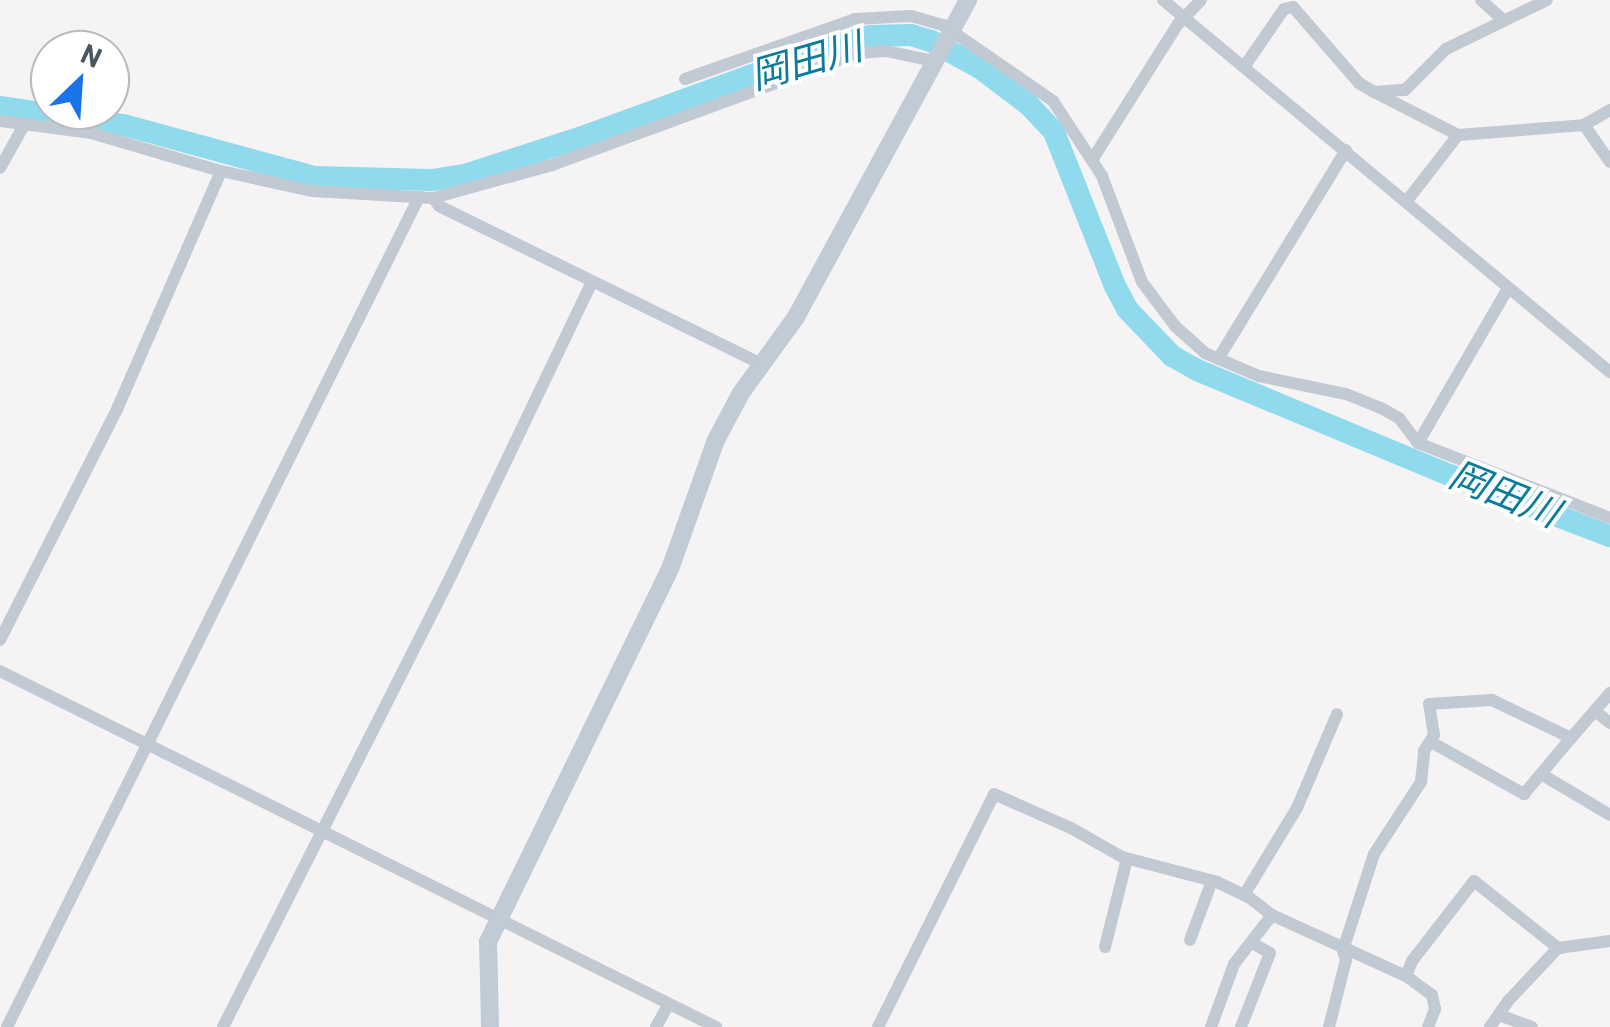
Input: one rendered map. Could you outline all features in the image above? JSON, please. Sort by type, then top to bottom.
[{"type":"street","points":[[490,1027],[488,942],[496,920],[670,569],[716,440],[741,393],[796,317],[968,0]]},
{"type":"street","points":[[1163,0],[1610,372]]},
{"type":"street","points":[[1092,160],[1184,19],[1201,0]]},
{"type":"street","points":[[1480,0],[1502,18]]},
{"type":"street","points":[[1374,92],[1405,90],[1434,58],[1502,18],[1547,0]]},
{"type":"street","points":[[1244,66],[1284,9],[1293,6],[1348,74],[1374,92],[1458,135],[1584,125],[1610,110]]},
{"type":"street","points":[[685,79],[855,19],[911,16],[932,20],[1053,101],[1092,160],[1154,300],[1191,341],[1218,359],[1260,376],[1346,394],[1381,408],[1399,418],[1418,443],[1610,518]]},
{"type":"street","points":[[0,122],[91,133],[221,171],[312,191],[426,197],[552,165],[858,52],[886,52],[933,61]]},
{"type":"street","points":[[0,168],[24,124]]},
{"type":"street","points":[[1584,125],[1610,162]]},
{"type":"street","points":[[1406,202],[1458,135]]},
{"type":"street","points":[[1218,359],[1346,150]]},
{"type":"street","points":[[0,640],[125,391],[221,171]]},
{"type":"street","points":[[426,197],[763,365]]},
{"type":"street","points":[[7,1027],[145,744],[426,197]]},
{"type":"street","points":[[223,1027],[452,574],[592,282]]},
{"type":"street","points":[[1418,443],[1507,290]]},
{"type":"street","points":[[0,671],[716,1027]]},
{"type":"street","points":[[1431,742],[1524,794],[1610,693]]},
{"type":"street","points":[[1330,1027],[1346,960],[1343,950],[1374,854],[1421,782],[1424,750],[1431,742],[1429,704],[1492,700],[1570,738]]},
{"type":"street","points":[[1596,712],[1610,723]]},
{"type":"street","points":[[1244,895],[1298,808],[1337,714]]},
{"type":"street","points":[[1541,774],[1610,816]]},
{"type":"street","points":[[878,1027],[994,794],[1127,859],[1212,881],[1244,895],[1272,916],[1406,976],[1432,996],[1435,1009],[1428,1027]]},
{"type":"street","points":[[1105,947],[1127,859]]},
{"type":"street","points":[[1190,940],[1212,881]]},
{"type":"street","points":[[1406,976],[1412,961],[1474,881],[1558,948]]},
{"type":"street","points":[[1210,1027],[1234,964],[1272,916]]},
{"type":"street","points":[[1241,1027],[1270,953],[1252,942]]},
{"type":"street","points":[[1495,1021],[1558,948],[1610,942]]},
{"type":"street","points":[[656,1027],[669,1004]]},
{"type":"street","points":[[1495,1021],[1532,1027]]},
{"type":"waterway","name":"岡田川","points":[[0,107],[124,125],[314,177],[432,180],[468,174],[582,137],[838,44],[871,36],[911,35],[931,41],[980,68],[1029,105],[1054,132],[1127,309],[1172,356],[1442,472],[1610,536]]}]
